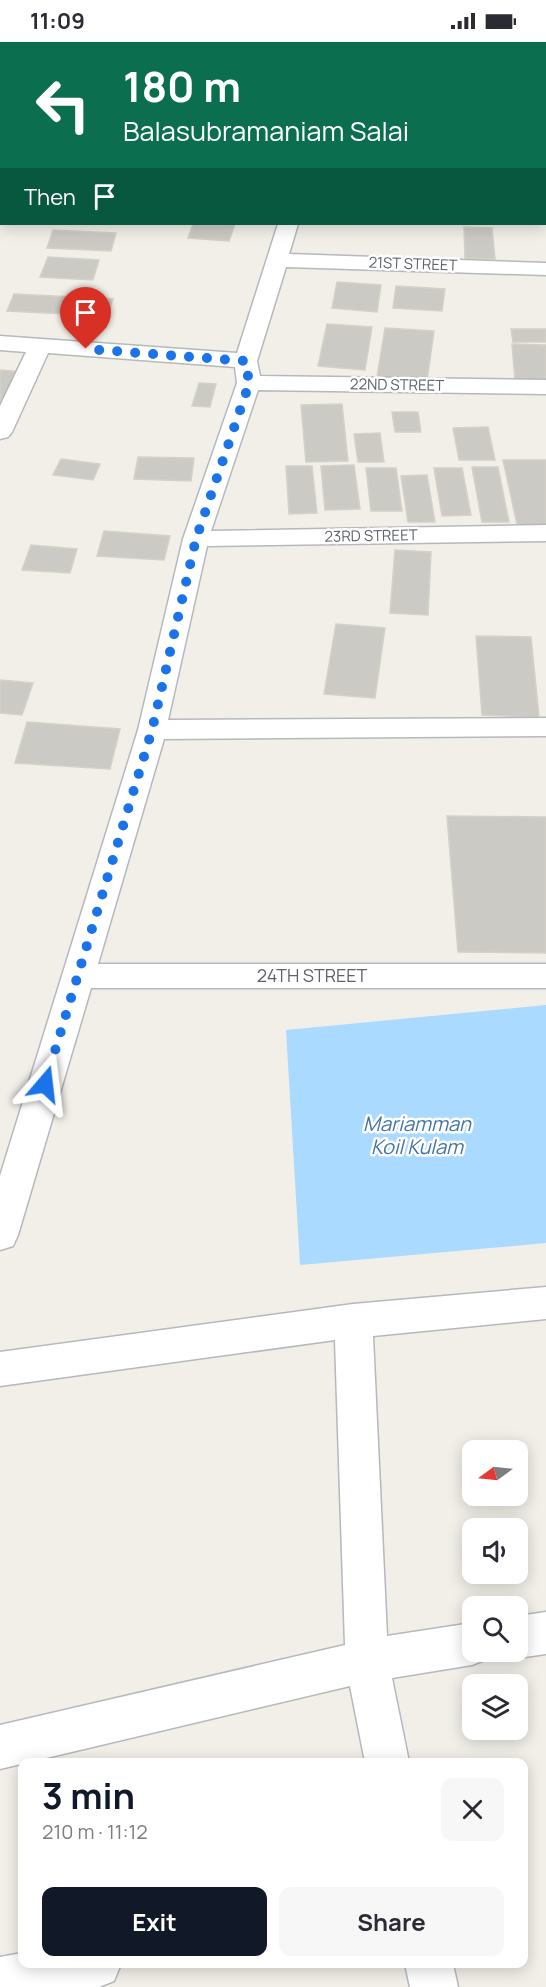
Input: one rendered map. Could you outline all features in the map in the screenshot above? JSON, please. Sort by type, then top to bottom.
[{"type":"street","points":[[0,1235],[152,730],[196,539],[248,372],[288,225]]},
{"type":"street","name":"21ST STREET","points":[[279,260],[546,269]]},
{"type":"street","name":"22ND STREET","points":[[0,343],[40,345],[248,372],[546,387]]},
{"type":"street","points":[[0,432],[40,345]]},
{"type":"street","name":"23RD STREET","points":[[196,539],[546,532]]},
{"type":"street","points":[[152,730],[546,727]]},
{"type":"street","name":"24TH STREET","points":[[78,976],[546,976]]},
{"type":"street","points":[[0,1369],[353,1321],[546,1303]]},
{"type":"street","points":[[353,1321],[367,1661],[386,1758]]},
{"type":"street","points":[[528,1636],[546,1633]]},
{"type":"street","points":[[0,1747],[367,1661],[462,1646]]},
{"type":"street","points":[[0,1981],[74,1968]]},
{"type":"street","points":[[430,1968],[434,1987]]},
{"type":"water","name":"Mariamman Koil Kulam","points":[[546,1005],[546,1243],[300,1265],[286,1030]]},
{"type":"building","points":[[193,225],[235,225],[229,241],[188,238]]},
{"type":"building","points":[[464,227],[492,228],[495,259],[465,258]]},
{"type":"building","points":[[53,230],[116,233],[111,251],[47,248]]},
{"type":"building","points":[[48,257],[99,260],[93,280],[40,277]]},
{"type":"building","points":[[337,282],[381,285],[377,312],[332,308]]},
{"type":"building","points":[[396,286],[445,289],[442,311],[393,308]]},
{"type":"building","points":[[14,294],[113,299],[107,316],[7,311]]},
{"type":"building","points":[[327,324],[372,327],[365,370],[318,366]]},
{"type":"building","points":[[385,328],[434,331],[427,381],[377,377]]},
{"type":"building","points":[[511,329],[546,329],[546,342],[513,342]]},
{"type":"building","points":[[512,344],[546,345],[546,381],[515,380]]},
{"type":"building","points":[[0,370],[23,372],[0,414]]},
{"type":"building","points":[[199,383],[216,384],[210,407],[192,406]]},
{"type":"building","points":[[342,404],[348,461],[306,462],[301,405]]},
{"type":"building","points":[[392,412],[418,412],[421,432],[395,432]]},
{"type":"building","points":[[488,427],[495,460],[459,460],[453,428]]},
{"type":"building","points":[[380,433],[384,462],[358,462],[354,434]]},
{"type":"building","points":[[138,457],[194,458],[191,481],[134,479]]},
{"type":"building","points":[[61,459],[100,464],[93,480],[53,475]]},
{"type":"building","points":[[503,460],[546,460],[546,529],[518,529]]},
{"type":"building","points":[[354,465],[360,509],[325,510],[321,466]]},
{"type":"building","points":[[286,466],[312,466],[317,513],[289,514]]},
{"type":"building","points":[[472,467],[498,467],[509,522],[482,522]]},
{"type":"building","points":[[366,468],[396,468],[402,511],[371,511]]},
{"type":"building","points":[[434,468],[462,468],[471,515],[442,516]]},
{"type":"building","points":[[427,475],[435,522],[408,522],[401,476]]},
{"type":"building","points":[[104,531],[170,536],[164,560],[97,556]]},
{"type":"building","points":[[31,545],[77,549],[70,573],[22,570]]},
{"type":"building","points":[[395,550],[431,552],[428,615],[390,613]]},
{"type":"building","points":[[336,624],[385,628],[375,698],[324,694]]},
{"type":"building","points":[[476,636],[531,637],[539,717],[482,715]]},
{"type":"building","points":[[0,680],[33,683],[22,715],[0,713]]},
{"type":"building","points":[[27,722],[120,729],[110,769],[15,763]]},
{"type":"building","points":[[447,816],[546,817],[546,953],[458,952]]},
{"type":"route","points":[[45,1084],[152,730],[196,539],[249,384],[246,361],[86,349]]}]
